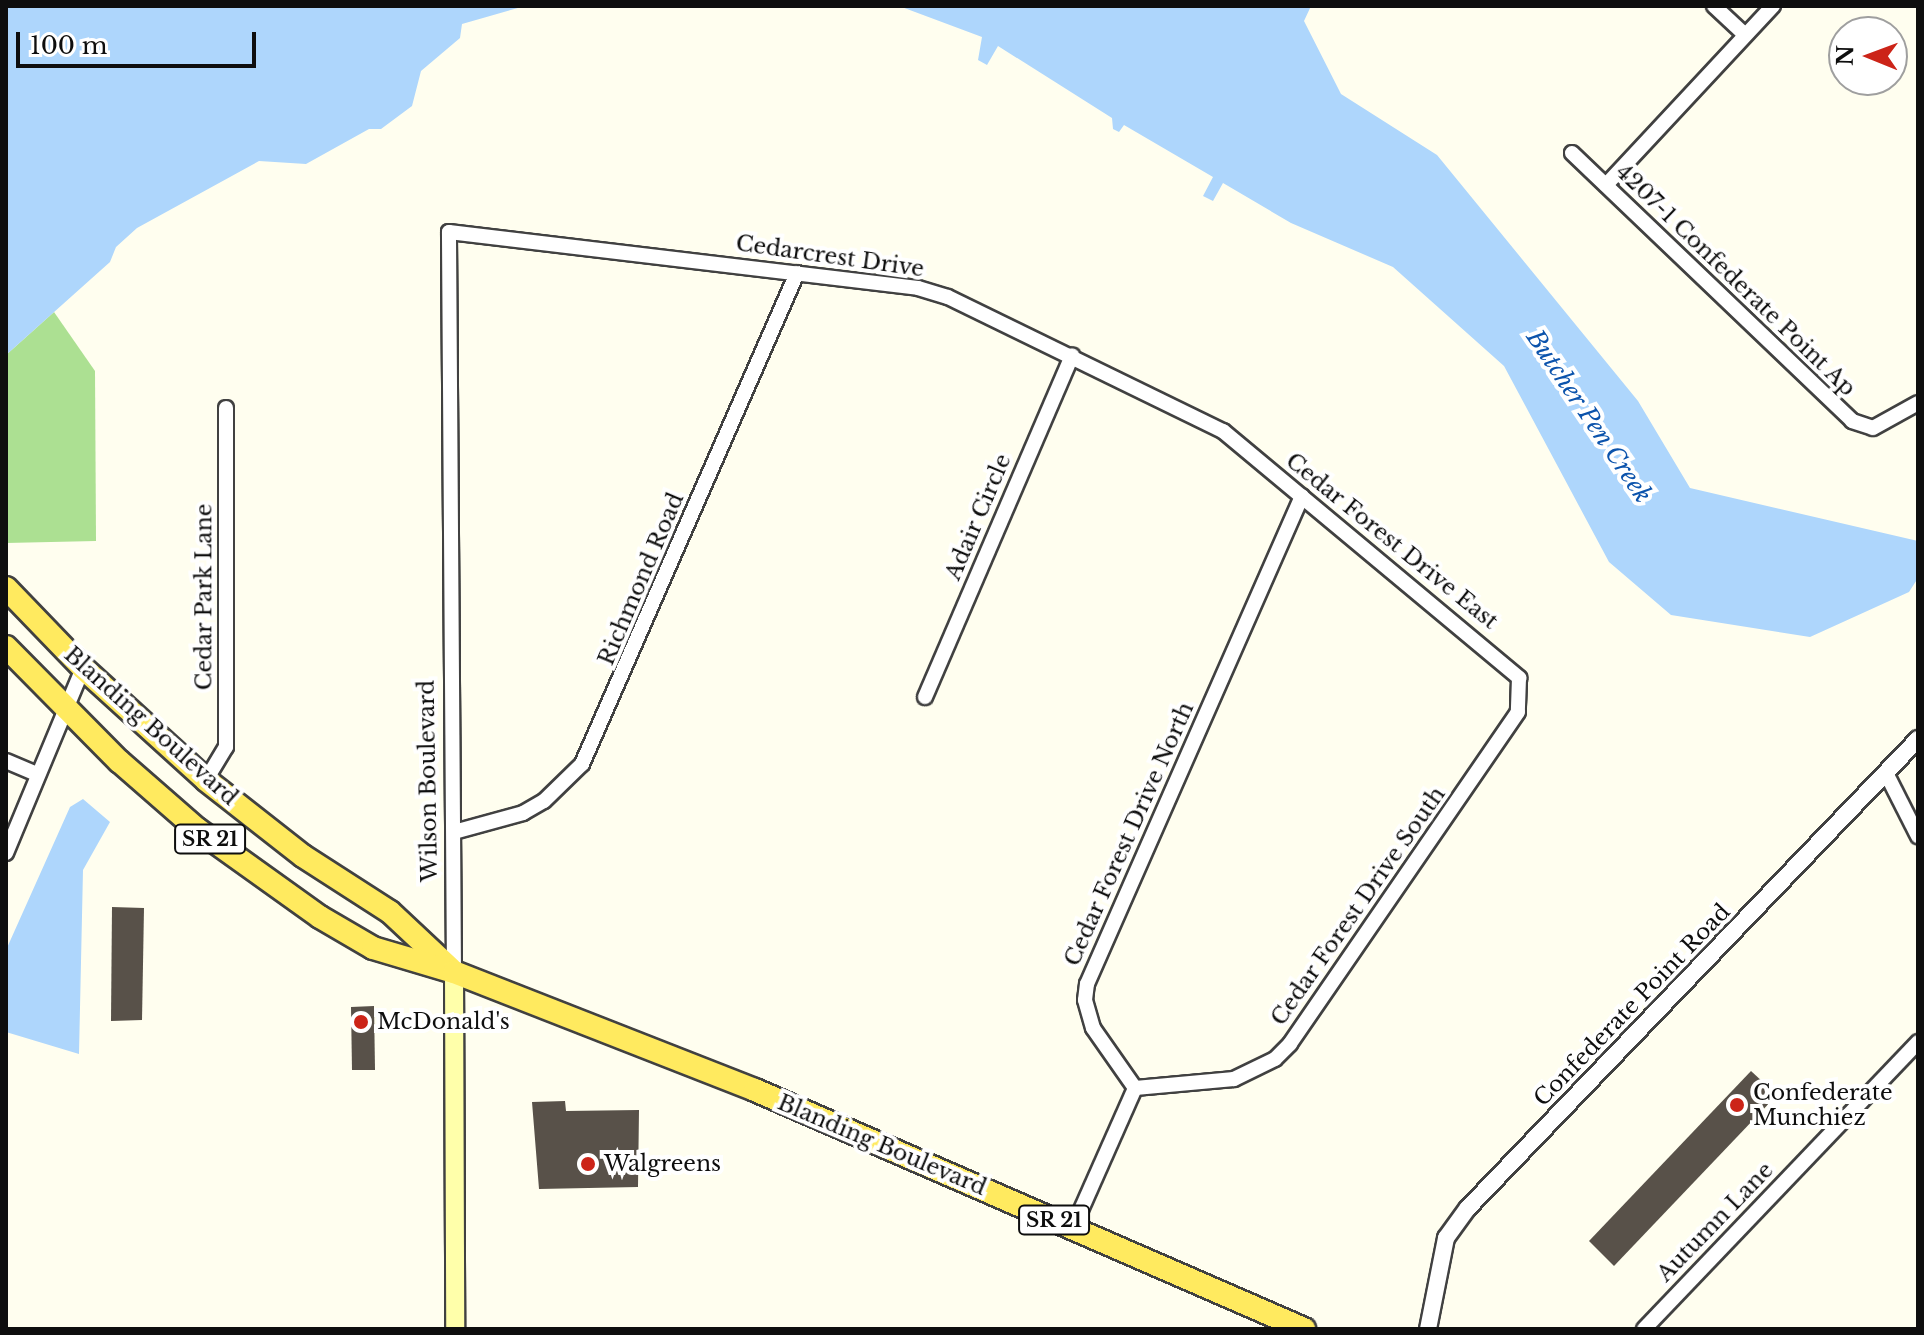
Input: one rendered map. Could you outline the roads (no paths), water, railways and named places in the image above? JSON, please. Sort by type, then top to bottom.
[{"type":"main road","name":"Blanding Boulevard","points":[[6,588],[83,668],[206,780],[303,856],[390,912],[454,972]]},
{"type":"main road","name":"Blanding Boulevard","points":[[6,647],[65,707],[197,829],[274,886],[373,948],[454,972],[755,1090],[1304,1329]]},
{"type":"main road","name":"Wilson Boulevard","points":[[454,972],[455,1329]]},
{"type":"street","points":[[1714,6],[1744,34]]},
{"type":"street","points":[[1606,185],[1773,6]]},
{"type":"street","name":"4207-1 Confederate Point Ap","points":[[1572,153],[1852,421],[1873,428],[1918,403]]},
{"type":"street","name":"Cedarcrest Drive","points":[[449,232],[797,273],[948,297],[1223,431]]},
{"type":"street","name":"Wilson Boulevard","points":[[449,232],[454,972]]},
{"type":"street","name":"Richmond Road","points":[[454,832],[523,813],[544,801],[582,764],[797,273]]},
{"type":"street","name":"Adair Circle","points":[[925,697],[1072,355]]},
{"type":"street","name":"Cedar Park Lane","points":[[206,780],[226,747],[226,408]]},
{"type":"street","name":"Cedar Forest Drive East","points":[[1223,431],[1514,669],[1523,693]]},
{"type":"street","name":"Cedar Forest Drive North","points":[[1135,1088],[1093,1028],[1085,1000],[1087,984],[1302,496]]},
{"type":"street","points":[[6,853],[83,668]]},
{"type":"street","name":"Cedar Forest Drive South","points":[[1135,1088],[1234,1079],[1275,1059],[1290,1044],[1518,712],[1523,693]]},
{"type":"street","name":"Confederate Point Road","points":[[1428,1329],[1446,1238],[1468,1208],[1918,739]]},
{"type":"street","points":[[6,761],[37,774]]},
{"type":"street","points":[[1886,773],[1918,836]]},
{"type":"street","name":"Autumn Lane","points":[[1644,1329],[1918,1042]]},
{"type":"street","points":[[1073,1228],[1135,1088]]},
{"type":"water","points":[[6,6],[525,6],[462,24],[460,38],[421,71],[412,106],[381,129],[369,129],[306,164],[259,161],[137,228],[116,247],[110,262],[6,355]]},
{"type":"water","name":"Butcher Pen Creek","points":[[899,6],[1311,6],[1304,21],[1341,94],[1437,155],[1638,401],[1690,488],[1918,541],[1918,578],[1909,592],[1810,637],[1671,615],[1609,562],[1504,366],[1393,267],[1291,223],[1223,183],[1213,201],[1203,196],[1213,177],[1124,125],[1119,132],[1113,129],[1112,118],[998,46],[987,65],[978,60],[982,37]]},
{"type":"water","points":[[83,799],[110,822],[83,870],[79,1054],[6,1032],[6,950],[70,807]]},
{"type":"place","name":"McDonald's","points":[[361,1022]]},
{"type":"place","name":"Confederate Munchiez","points":[[1737,1105]]},
{"type":"place","name":"Walgreens","points":[[588,1164]]}]
